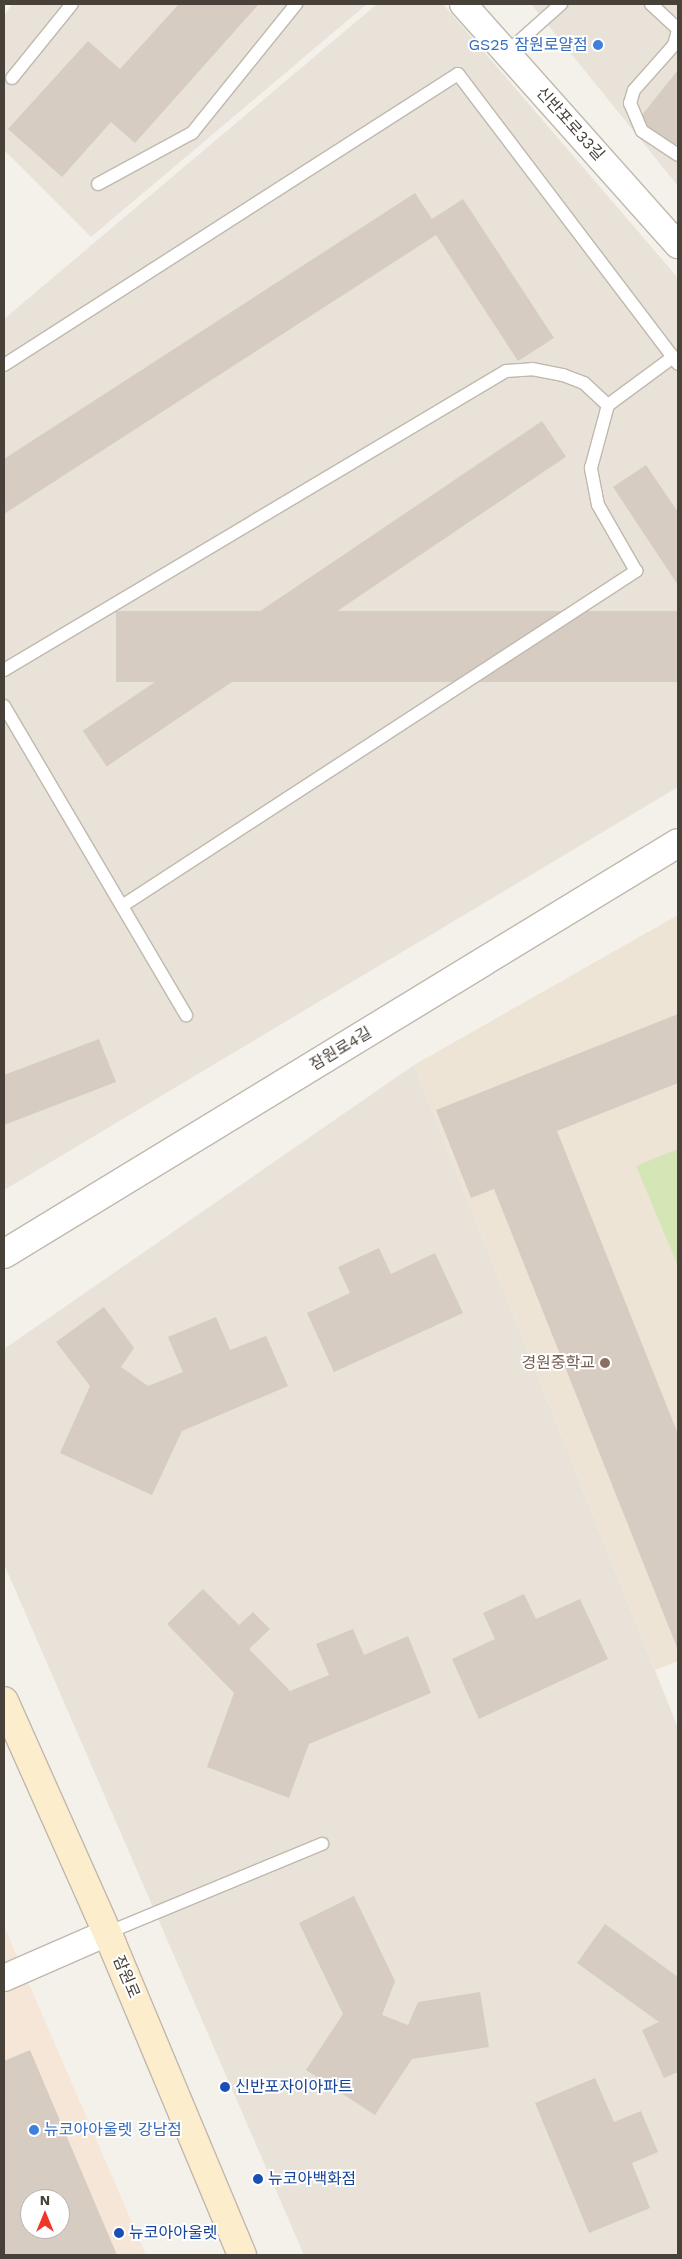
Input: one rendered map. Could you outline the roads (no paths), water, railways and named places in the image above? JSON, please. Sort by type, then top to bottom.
[{"type":"main road","name":"잠원로","points":[[4,1701],[107,1933],[242,2255]]},
{"type":"street","name":"신반포로33길","points":[[462,4],[678,245]]},
{"type":"street","name":"잠원로4길","points":[[4,1254],[678,843]]},
{"type":"street","points":[[4,1978],[107,1933]]},
{"type":"lane","points":[[12,78],[72,4]]},
{"type":"lane","points":[[98,184],[192,133],[296,4]]},
{"type":"lane","points":[[506,53],[560,4]]},
{"type":"lane","points":[[651,4],[678,29],[674,44],[634,90],[630,103],[642,131],[678,155]]},
{"type":"lane","points":[[4,365],[458,74],[676,360],[608,405],[590,468],[598,505],[636,571],[122,906]]},
{"type":"lane","points":[[4,670],[506,371],[532,369],[563,375],[584,383],[608,405]]},
{"type":"lane","points":[[4,706],[186,1015]]},
{"type":"lane","points":[[107,1933],[322,1844]]},
{"type":"place","name":"GS25 잠원로얄점","points":[[598,45]]},
{"type":"place","name":"경원중학교","points":[[605,1363]]},
{"type":"place","name":"신반포자이아파트","points":[[225,2087]]},
{"type":"place","name":"뉴코아아울렛 강남점","points":[[34,2130]]},
{"type":"place","name":"뉴코아백화점","points":[[258,2179]]},
{"type":"place","name":"뉴코아아울렛","points":[[119,2233]]}]
